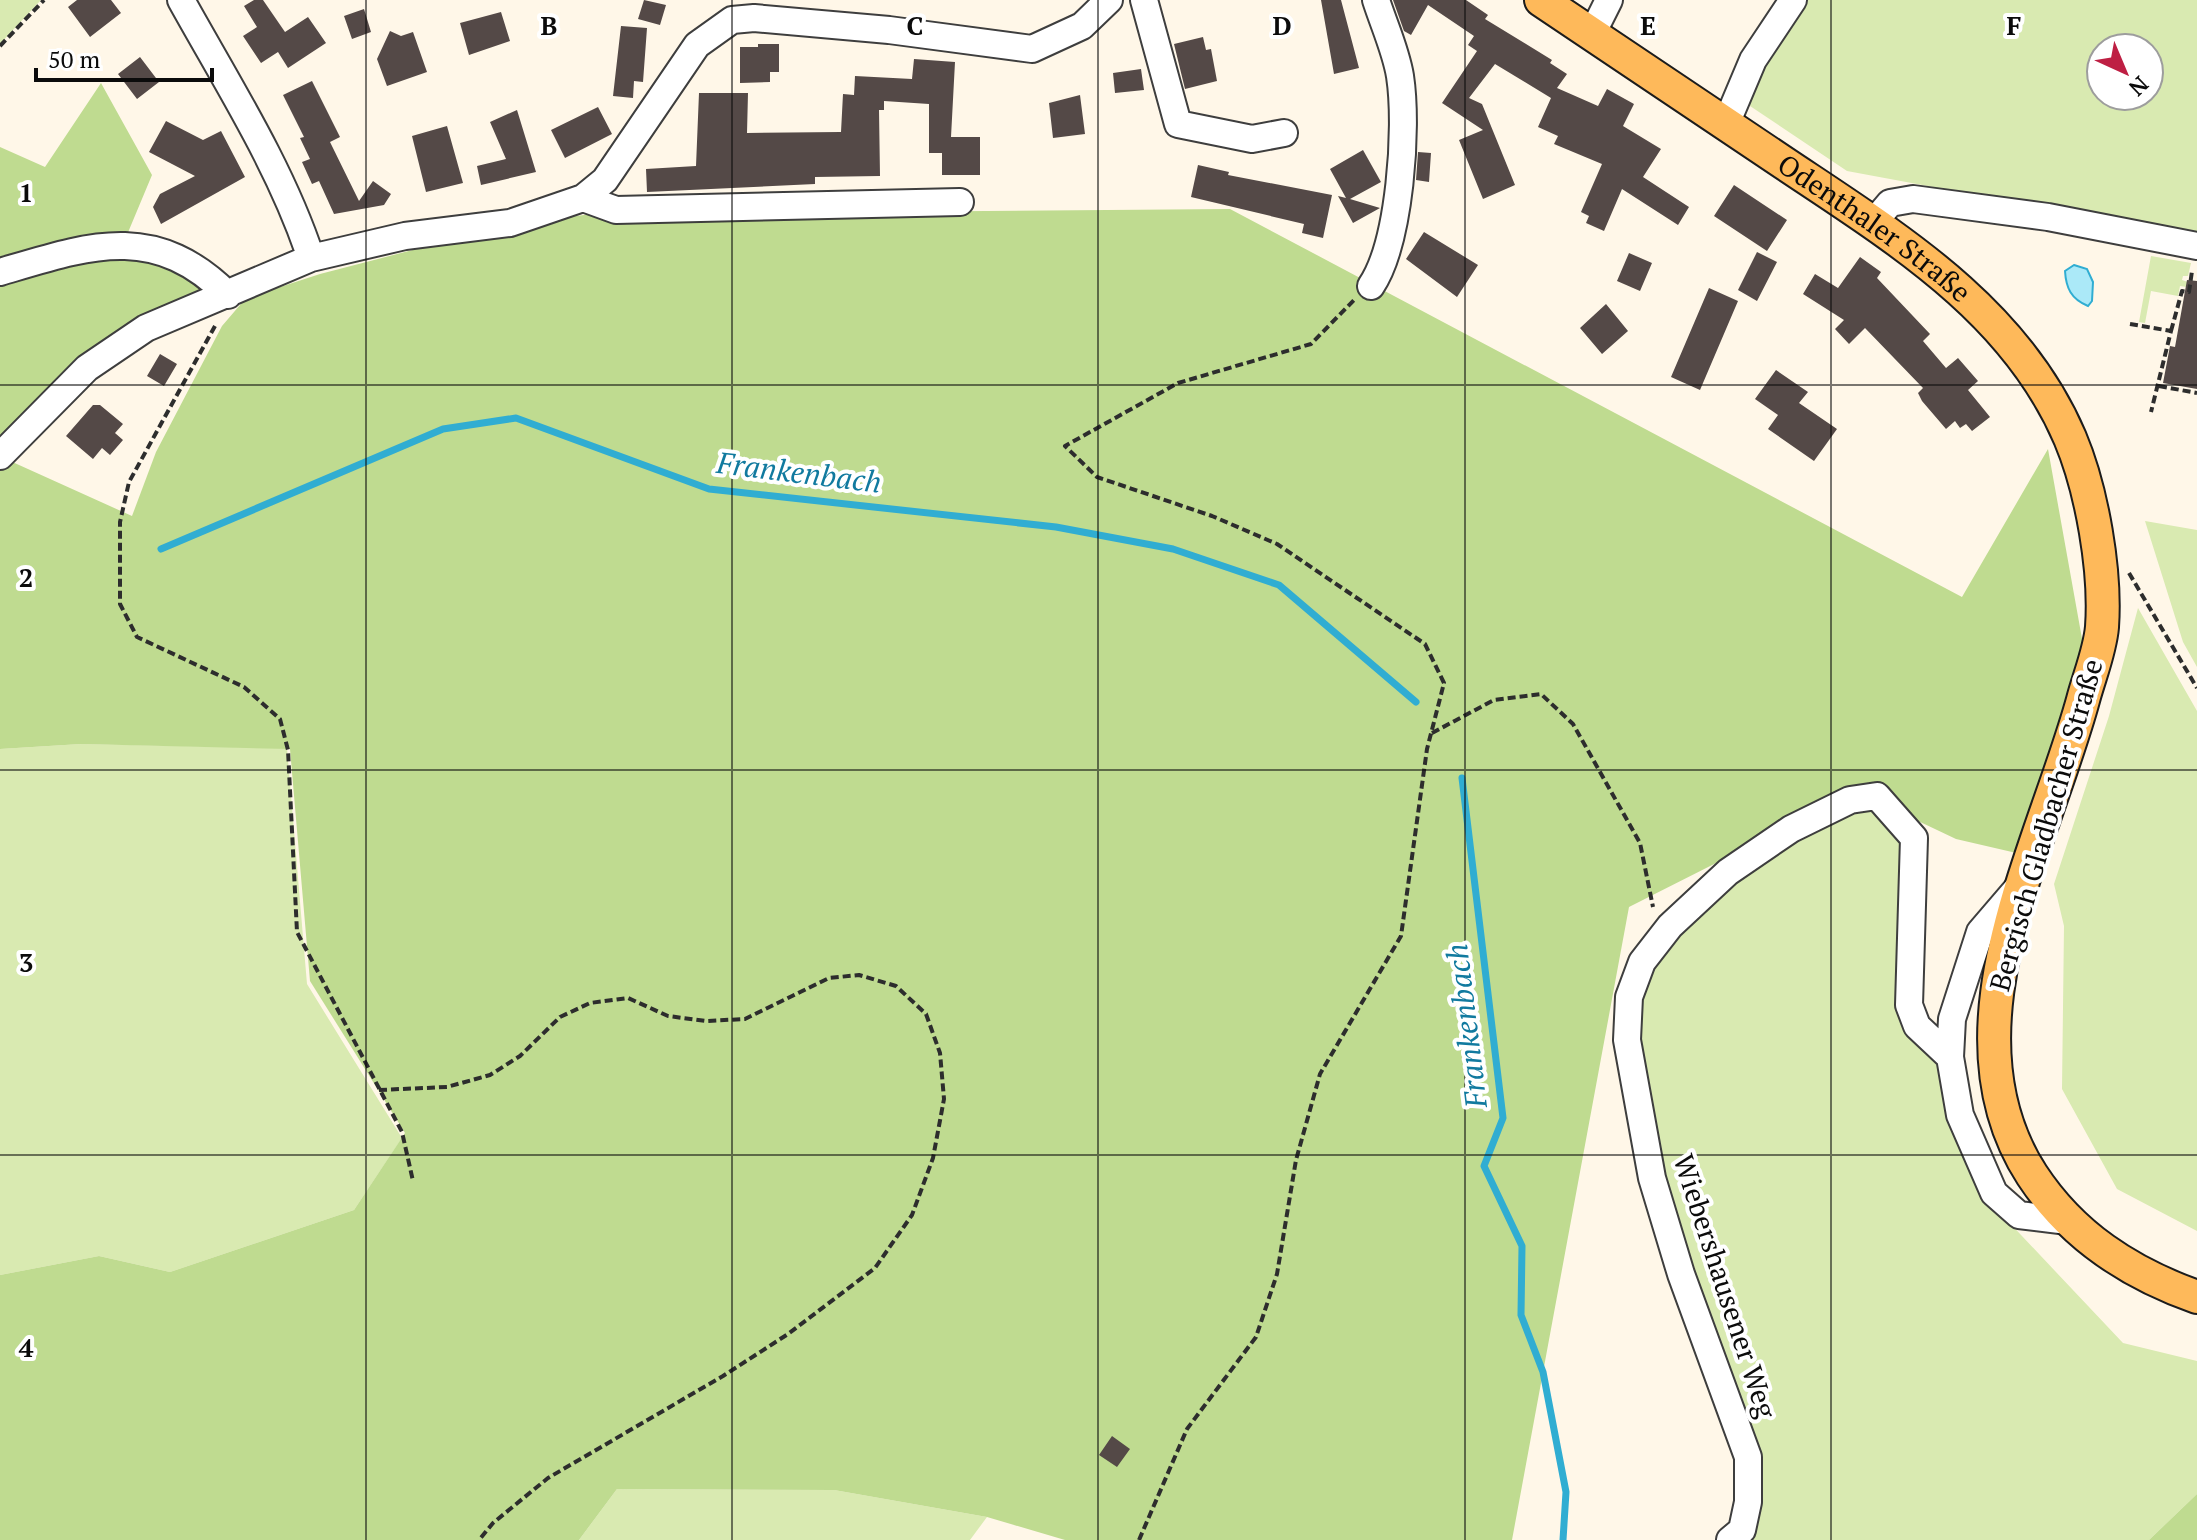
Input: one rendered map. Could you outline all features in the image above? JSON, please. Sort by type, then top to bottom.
[{"type":"main road","name":"Odenthaler Straße","points":[[1541,0],[1873,223],[1960,288],[1993,319],[2025,362],[2073,447],[2091,504],[2097,546]]},
{"type":"main road","name":"Bergisch Gladbacher Straße","points":[[2097,546],[2102,629],[2070,746],[2027,877],[1995,1000],[1994,1065],[2016,1147],[2043,1191],[2068,1221],[2124,1265],[2197,1297]]},
{"type":"street","points":[[181,0],[258,140],[302,231],[311,258]]},
{"type":"street","points":[[0,456],[87,368],[146,328],[311,258],[405,236],[510,223],[583,198],[605,180],[697,45],[732,20],[754,18],[889,30],[1032,49],[1082,26],[1109,0]]},
{"type":"street","points":[[1144,0],[1178,124],[1252,139],[1284,133]]},
{"type":"street","points":[[1371,286],[1382,270],[1390,243],[1404,121],[1400,74],[1376,0]]},
{"type":"street","points":[[1592,34],[1609,0]]},
{"type":"street","points":[[1726,124],[1753,60],[1793,0]]},
{"type":"street","points":[[583,198],[616,210],[960,202]]},
{"type":"street","points":[[1873,223],[1890,203],[1913,199],[2048,217],[2197,246]]},
{"type":"street","points":[[0,272],[115,243],[163,251],[228,295]]},
{"type":"street","name":"Wiebershausener Weg","points":[[1730,1540],[1742,1530],[1748,1502],[1748,1457],[1681,1274],[1652,1178],[1627,1040],[1629,997],[1642,962],[1670,926],[1728,872],[1791,829],[1850,800],[1877,796],[1914,838],[1909,1005],[1917,1026],[1950,1057]]},
{"type":"street","points":[[2027,877],[1980,932],[1952,1019],[1950,1057],[1960,1115],[1994,1193],[2019,1215],[2068,1221]]},
{"type":"path","points":[[0,46],[44,0]]},
{"type":"path","points":[[2151,412],[2182,291],[2189,292],[2197,246]]},
{"type":"path","points":[[1139,1540],[1187,1429],[1256,1337],[1277,1274],[1296,1160],[1320,1074],[1401,936],[1430,734],[1444,683],[1425,644],[1277,544],[1212,516],[1097,477],[1065,446],[1178,383],[1311,344],[1341,310],[1371,286]]},
{"type":"path","points":[[228,295],[228,305],[129,482],[120,522],[120,604],[137,637],[244,687],[280,719],[288,750],[297,932],[402,1132],[413,1181]]},
{"type":"path","points":[[2130,324],[2171,331]]},
{"type":"path","points":[[2159,386],[2197,393]]},
{"type":"path","points":[[2097,546],[2121,563],[2138,585],[2197,688]]},
{"type":"path","points":[[1430,734],[1494,700],[1541,694],[1573,724],[1640,843],[1654,907],[1655,945]]},
{"type":"path","points":[[379,1090],[447,1087],[490,1075],[520,1056],[560,1017],[590,1003],[628,998],[668,1016],[706,1021],[745,1019],[829,978],[859,975],[896,986],[926,1014],[940,1053],[944,1099],[933,1158],[912,1215],[875,1268],[788,1334],[736,1368],[548,1478],[493,1523],[479,1540]]},
{"type":"green space","points":[[0,0],[41,0],[0,44]]},
{"type":"green space","points":[[1801,0],[2197,0],[2197,236],[1847,171],[1744,102]]},
{"type":"green space","points":[[101,83],[152,175],[124,242],[0,271],[0,147],[45,167]]},
{"type":"green space","points":[[1230,209],[1962,597],[2048,449],[2086,661],[2025,855],[1956,839],[1857,792],[1629,907],[1512,1540],[1065,1540],[987,1517],[834,1490],[617,1489],[579,1540],[0,1540],[0,1275],[99,1256],[170,1272],[354,1210],[405,1133],[310,981],[290,749],[81,744],[0,749],[0,470],[8,460],[132,516],[156,452],[222,326],[246,298],[320,274],[513,224],[592,214]]},
{"type":"green space","points":[[162,255],[213,292],[0,441],[0,274],[51,258]]},
{"type":"green space","points":[[2151,256],[2191,263],[2188,276],[2183,276],[2182,280],[2188,282],[2187,287],[2180,286],[2178,296],[2151,291],[2145,323],[2139,322]]},
{"type":"green space","points":[[2145,521],[2197,530],[2197,667],[2183,642]]},
{"type":"green space","points":[[2138,608],[2197,711],[2197,1231],[2117,1189],[2062,1089],[2064,926],[2054,884],[2109,716]]},
{"type":"green space","points":[[81,744],[287,748],[307,984],[402,1138],[354,1210],[170,1272],[99,1256],[0,1275],[0,749]]},
{"type":"green space","points":[[1850,800],[1897,814],[1914,838],[1909,954],[1934,1059],[1960,1115],[1988,1200],[2123,1343],[2197,1361],[2197,1494],[2149,1540],[1727,1540],[1752,1501],[1633,1076],[1642,962],[1670,926]]},
{"type":"green space","points":[[617,1489],[834,1490],[987,1517],[970,1540],[579,1540]]},
{"type":"green space","points":[[2197,1494],[2197,1540],[2149,1540]]},
{"type":"water","points":[[2074,265],[2087,269],[2093,282],[2092,301],[2088,306],[2077,300],[2068,288],[2065,271]]},
{"type":"building","points":[[77,0],[111,0],[121,13],[90,37],[68,7]]},
{"type":"building","points":[[254,0],[263,0],[285,32],[308,17],[326,43],[288,68],[278,52],[261,63],[243,36],[257,27],[244,6]]},
{"type":"building","points":[[644,0],[666,5],[660,25],[638,19]]},
{"type":"building","points":[[1321,0],[1341,0],[1359,68],[1334,74]]},
{"type":"building","points":[[1393,0],[1466,0],[1488,15],[1485,19],[1552,60],[1550,63],[1567,74],[1557,88],[1598,106],[1607,89],[1634,104],[1623,126],[1661,149],[1643,177],[1689,207],[1678,225],[1622,189],[1604,231],[1586,223],[1589,216],[1581,212],[1602,164],[1554,144],[1558,136],[1538,127],[1551,98],[1495,64],[1469,98],[1482,104],[1515,185],[1483,199],[1459,140],[1483,130],[1442,103],[1477,51],[1468,45],[1474,36],[1428,5],[1411,35],[1404,31]]},
{"type":"building","points":[[364,9],[371,32],[352,39],[344,16]]},
{"type":"building","points":[[501,12],[510,41],[469,55],[460,23]]},
{"type":"building","points":[[621,26],[647,28],[643,82],[634,81],[633,98],[613,96]]},
{"type":"building","points":[[390,31],[401,36],[413,32],[427,72],[387,86],[377,59]]},
{"type":"building","points":[[1203,37],[1206,50],[1211,49],[1217,81],[1185,89],[1174,44]]},
{"type":"building","points":[[758,44],[779,44],[779,72],[770,72],[770,82],[740,83],[740,47],[758,47]]},
{"type":"building","points":[[140,57],[159,82],[137,99],[118,74]]},
{"type":"building","points":[[914,59],[955,62],[951,137],[980,137],[980,175],[942,175],[942,153],[929,153],[929,104],[884,101],[884,110],[879,110],[880,176],[815,177],[815,184],[647,192],[646,169],[696,166],[699,93],[748,93],[747,133],[841,132],[843,94],[854,95],[855,76],[912,79]]},
{"type":"building","points":[[1141,69],[1144,90],[1115,93],[1113,73]]},
{"type":"building","points":[[312,81],[340,137],[330,142],[359,201],[373,181],[391,194],[384,205],[334,214],[319,181],[312,184],[302,162],[310,159],[300,138],[304,137],[283,95]]},
{"type":"building","points":[[1080,95],[1085,134],[1053,138],[1049,103]]},
{"type":"building","points":[[598,107],[612,134],[565,158],[551,130]]},
{"type":"building","points":[[517,110],[536,172],[481,185],[477,166],[506,159],[490,122]]},
{"type":"building","points":[[166,121],[203,140],[221,131],[245,177],[161,224],[153,207],[160,194],[195,176],[149,152]]},
{"type":"building","points":[[447,126],[463,183],[426,192],[412,136]]},
{"type":"building","points":[[1363,150],[1381,182],[1350,199],[1380,208],[1353,223],[1338,196],[1346,198],[1330,169]]},
{"type":"building","points":[[1418,152],[1431,153],[1429,182],[1416,180]]},
{"type":"building","points":[[1198,165],[1229,172],[1228,175],[1332,195],[1323,238],[1302,233],[1304,224],[1191,197]]},
{"type":"building","points":[[1734,185],[1787,220],[1767,251],[1714,216]]},
{"type":"building","points":[[1424,232],[1478,265],[1457,297],[1406,259]]},
{"type":"building","points":[[1757,252],[1777,262],[1757,301],[1738,290]]},
{"type":"building","points":[[1629,253],[1652,263],[1640,291],[1617,281]]},
{"type":"building","points":[[1860,257],[1881,272],[1877,278],[1930,334],[1923,341],[1946,368],[1958,358],[1978,381],[1968,390],[1990,417],[1972,431],[1966,424],[1960,428],[1955,421],[1946,429],[1922,401],[1918,393],[1923,388],[1865,328],[1849,344],[1835,329],[1844,320],[1803,294],[1815,274],[1838,288]]},
{"type":"building","points":[[2187,280],[2197,281],[2197,389],[2163,383],[2170,346],[2175,347]]},
{"type":"building","points":[[1709,288],[1738,301],[1700,390],[1671,377]]},
{"type":"building","points":[[1606,304],[1628,331],[1602,354],[1580,328]]},
{"type":"building","points":[[160,354],[177,364],[164,386],[147,376]]},
{"type":"building","points":[[1776,370],[1808,392],[1799,403],[1837,429],[1814,461],[1768,429],[1778,415],[1755,399]]},
{"type":"building","points":[[93,405],[100,405],[123,424],[115,433],[123,440],[110,455],[102,448],[93,459],[66,436]]},
{"type":"building","points":[[1112,1436],[1130,1449],[1117,1467],[1099,1455]]},
{"type":"waterway","name":"Frankenbach","points":[[161,549],[443,429],[516,418],[709,489],[1056,527],[1173,549],[1279,585],[1416,702]]},
{"type":"waterway","name":"Frankenbach","points":[[1462,778],[1503,1118],[1484,1166],[1522,1246],[1521,1315],[1543,1372],[1566,1492],[1563,1540]]}]
